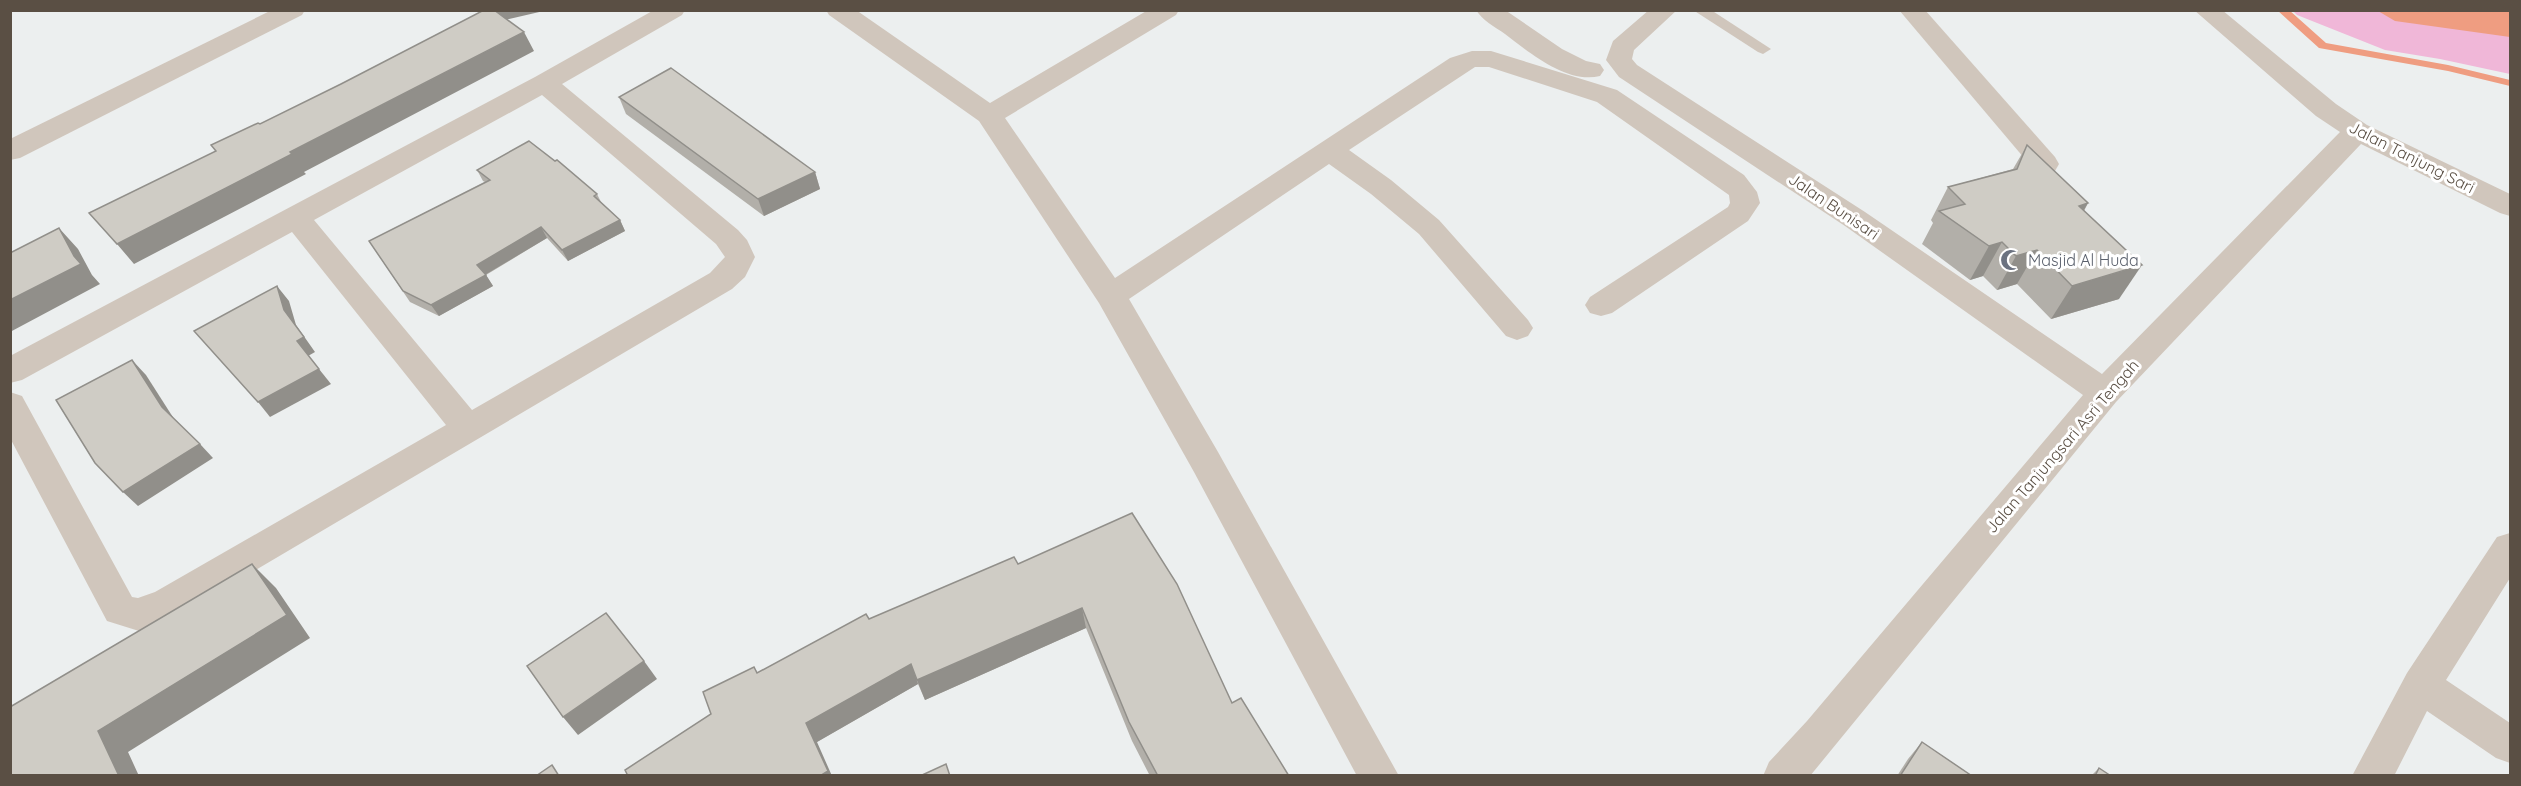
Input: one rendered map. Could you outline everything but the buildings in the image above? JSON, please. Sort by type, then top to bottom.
[{"type":"street","points":[[10,151],[293,10]]},
{"type":"street","points":[[10,371],[544,83],[673,10]]},
{"type":"street","points":[[838,10],[989,115],[1111,296],[1206,462],[1379,776]]},
{"type":"street","points":[[989,115],[1167,10]]},
{"type":"street","points":[[1488,10],[1563,61],[1582,70],[1628,71]]},
{"type":"street","points":[[1628,71],[1619,60],[1622,47],[1665,10]]},
{"type":"street","points":[[1911,10],[2044,164]]},
{"type":"street","name":"Jalan Tanjung Sari","points":[[2206,10],[2326,110],[2357,131],[2511,206]]},
{"type":"street","points":[[1111,296],[1459,64],[1472,59],[1491,59],[1607,96],[1734,182],[1743,192],[1745,203],[1738,214],[1601,305]]},
{"type":"street","name":"Jalan Bunisari","points":[[1628,71],[1855,219],[2104,393]]},
{"type":"street","points":[[10,405],[120,610],[139,615],[168,603],[470,429],[721,281],[734,269],[740,257],[736,247],[727,237],[544,83]]},
{"type":"street","name":"Jalan Tanjungsari Asri Tengah","points":[[1783,776],[1821,734],[2104,393],[2357,131]]},
{"type":"street","points":[[1331,151],[1381,187],[1429,227],[1517,327]]},
{"type":"street","points":[[296,216],[470,429]]},
{"type":"street","points":[[2372,776],[2421,685],[2511,549]]},
{"type":"street","points":[[2421,685],[2511,745]]},
{"type":"lane","points":[[1700,10],[1763,49]]},
{"type":"shaded area","points":[[2293,11],[2510,11],[2510,74],[2385,50],[2297,15]]},
{"type":"shaded area","points":[[2378,11],[2510,11],[2510,37],[2395,21]]},
{"type":"waterway","points":[[2282,10],[2323,46],[2448,68],[2510,83]]},
{"type":"place","name":"Masjid Al Huda","points":[[2011,260]]}]
